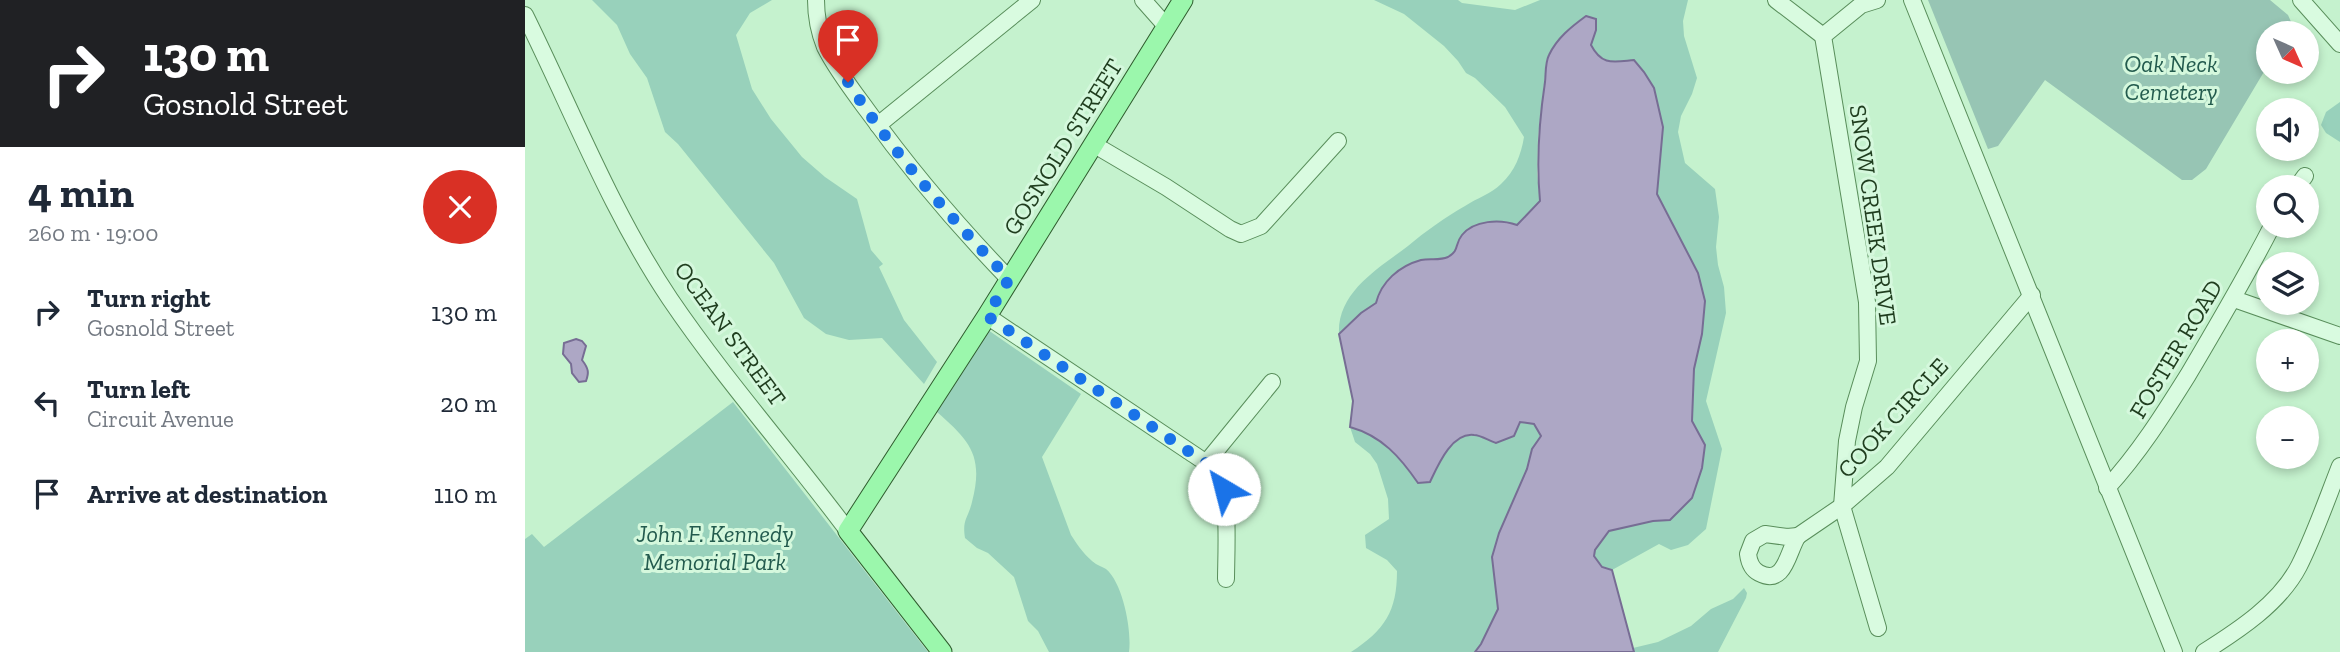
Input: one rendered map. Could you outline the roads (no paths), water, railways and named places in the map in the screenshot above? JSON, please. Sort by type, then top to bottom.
[{"type":"main road","name":"GOSNOLD STREET","points":[[848,531],[987,316],[1183,0]]},
{"type":"main road","name":"OCEAN STREET","points":[[848,531],[942,652]]},
{"type":"street","points":[[815,0],[820,32],[826,49],[878,125],[958,224],[1009,279]]},
{"type":"street","points":[[878,125],[1032,0]]},
{"type":"street","points":[[1143,0],[1166,26]]},
{"type":"street","points":[[1776,0],[1823,36],[1861,5],[1877,0]]},
{"type":"street","points":[[1912,0],[2174,652]]},
{"type":"street","points":[[2301,0],[2340,44]]},
{"type":"street","name":"OCEAN STREET","points":[[525,15],[597,167],[651,268],[694,331],[848,531]]},
{"type":"street","name":"SNOW CREEK DRIVE","points":[[1823,36],[1867,302],[1868,361],[1847,441],[1842,506]]},
{"type":"street","points":[[1093,144],[1241,234],[1261,226],[1338,141]]},
{"type":"street","name":"FOSTER ROAD","points":[[2107,488],[2143,444],[2234,299],[2266,238]]},
{"type":"street","name":"COOK CIRCLE","points":[[1878,628],[1842,506],[1887,467],[2032,295]]},
{"type":"street","points":[[2234,299],[2340,336]]},
{"type":"street","points":[[987,316],[1206,463],[1218,474],[1227,505],[1226,579]]},
{"type":"street","points":[[1206,463],[1272,382]]},
{"type":"street","points":[[2204,652],[2271,603],[2298,568],[2340,466]]},
{"type":"street","points":[[1798,536],[1842,506]]},
{"type":"park label","name":"Oak Neck Cemetery","points":[[2171,78]]},
{"type":"park label","name":"John F. Kennedy Memorial Park","points":[[715,548]]}]
